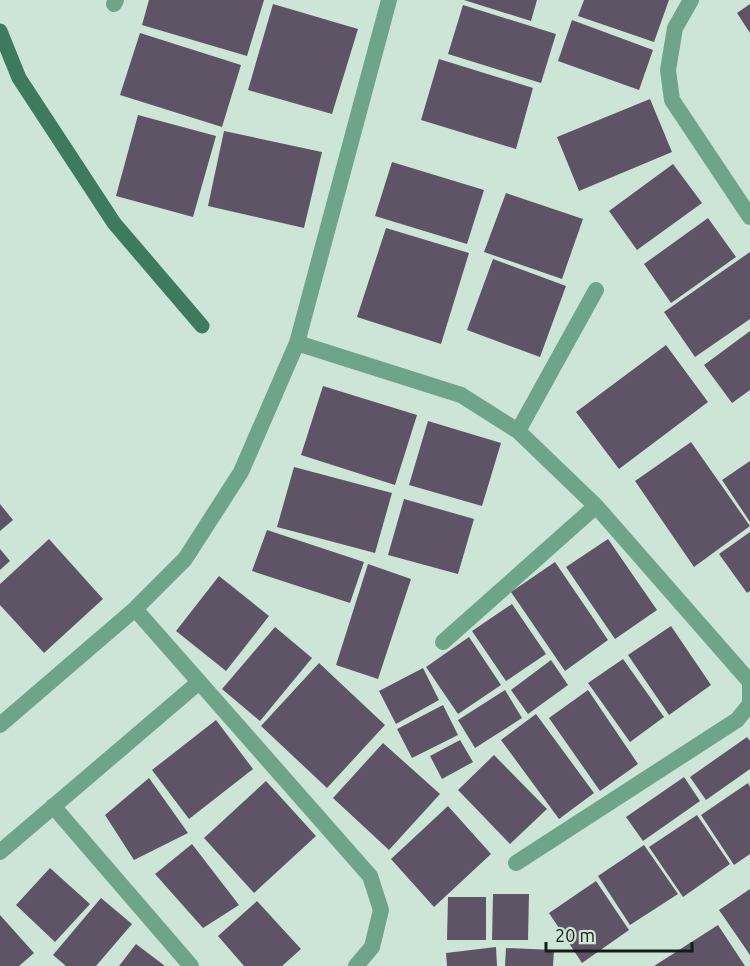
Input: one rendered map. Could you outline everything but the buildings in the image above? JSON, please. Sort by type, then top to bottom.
[{"type":"street","points":[[0,724],[135,609],[185,559],[241,472],[297,343],[389,0]]},
{"type":"street","points":[[691,0],[675,28],[668,70],[672,100],[750,217]]},
{"type":"street","points":[[518,431],[596,290]]},
{"type":"street","points":[[297,343],[461,395],[518,431],[596,506],[750,682],[750,704],[737,720],[516,863]]},
{"type":"street","points":[[443,642],[596,506]]},
{"type":"street","points":[[135,609],[370,876],[381,910],[372,947],[356,966]]},
{"type":"street","points":[[0,852],[198,682]]},
{"type":"street","points":[[53,806],[191,966]]},
{"type":"waterway","points":[[0,31],[19,78],[114,223],[202,326]]}]
